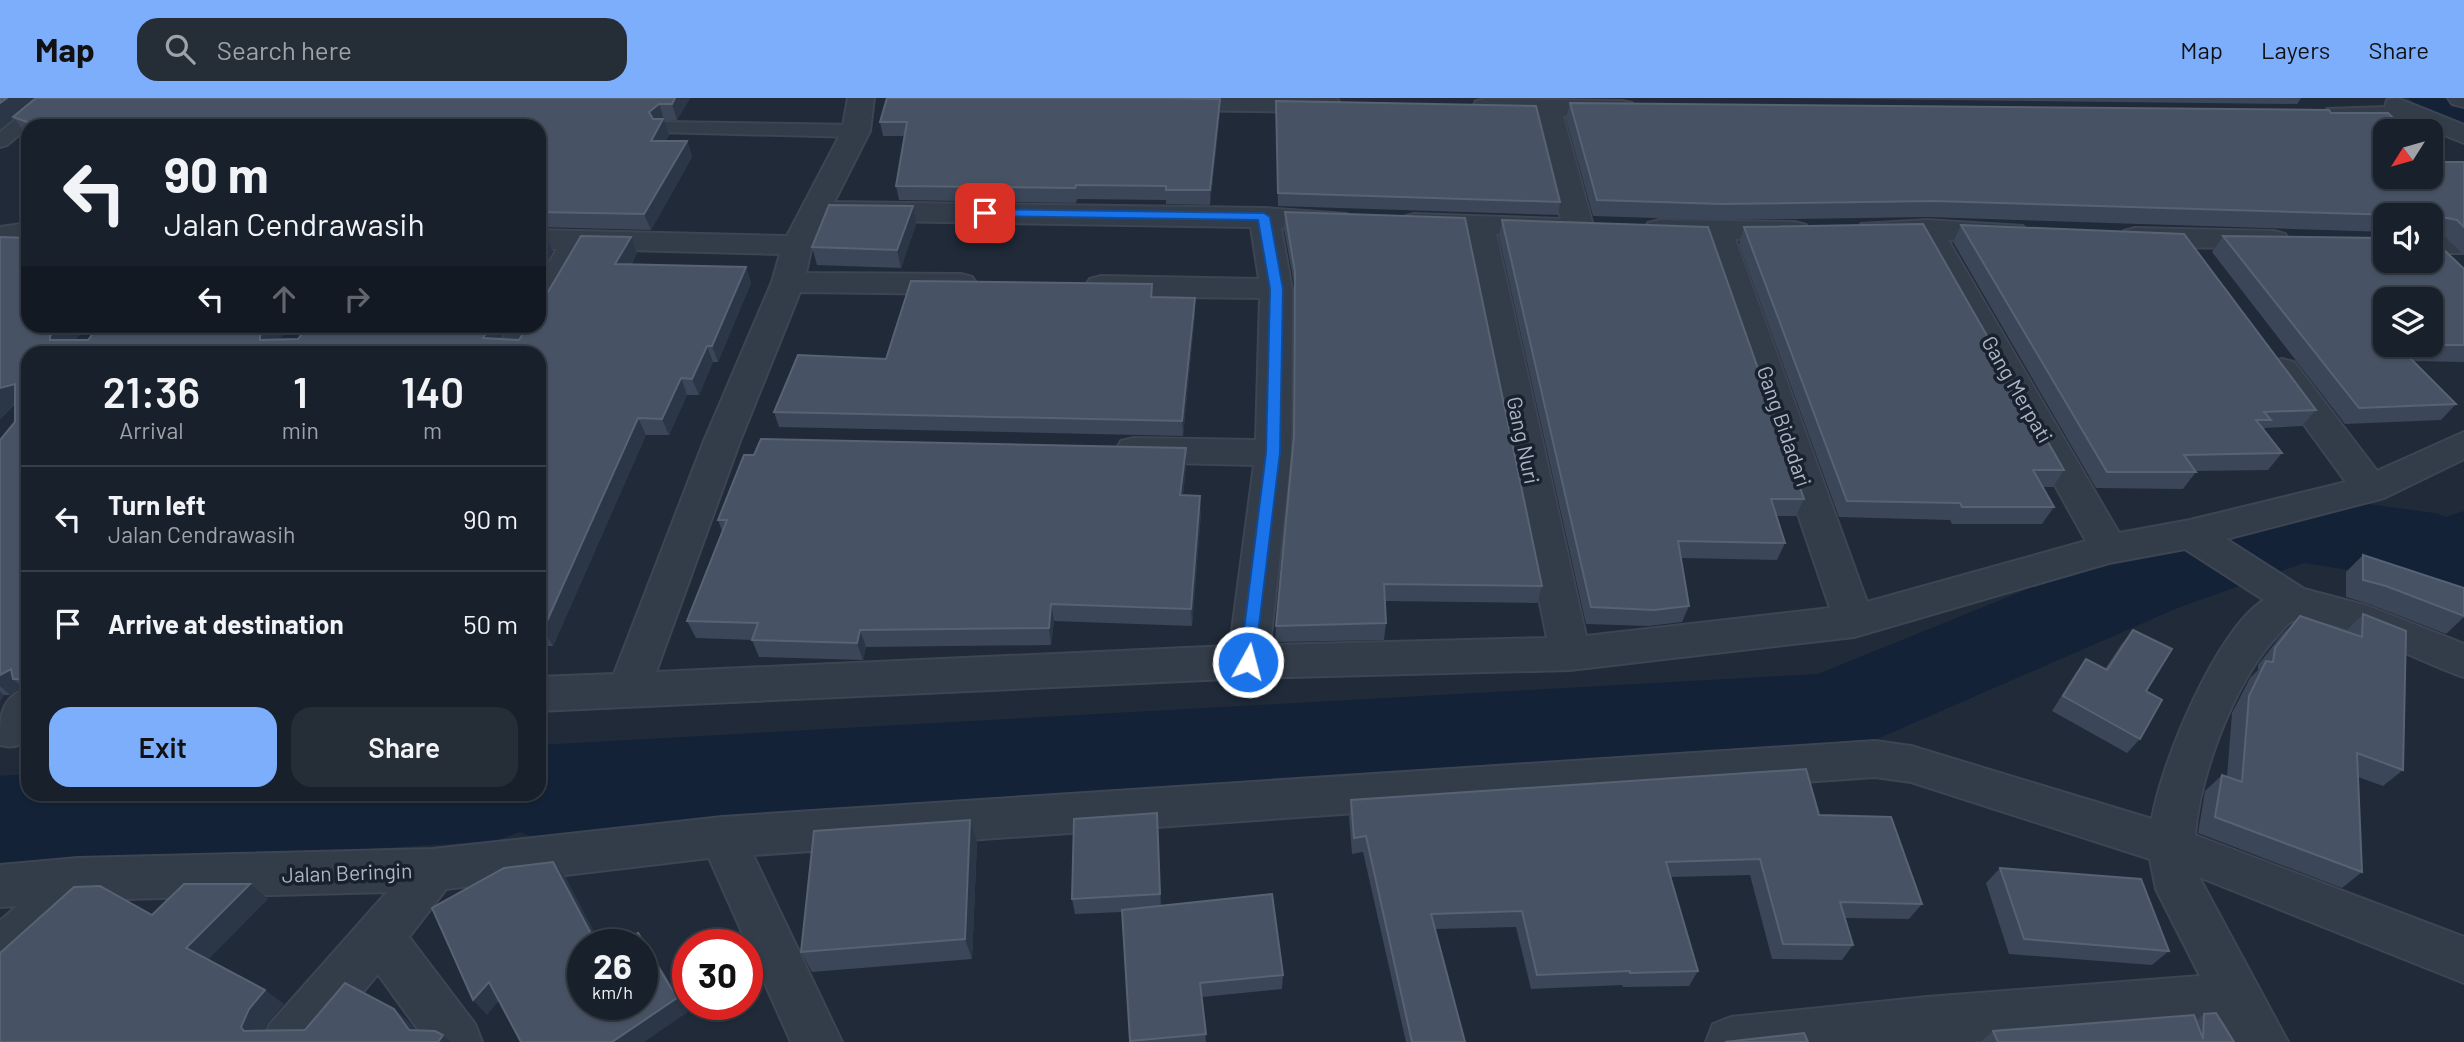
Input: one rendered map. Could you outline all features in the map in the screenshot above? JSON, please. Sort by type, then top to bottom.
[{"type":"street","points":[[2379,98],[2464,135]]},
{"type":"street","points":[[1146,101],[1354,105]]},
{"type":"street","points":[[1465,106],[1547,103],[1645,109]]},
{"type":"street","points":[[1547,103],[1605,227]]},
{"type":"street","points":[[628,691],[736,441],[788,282],[797,245],[817,211],[859,114]]},
{"type":"street","points":[[2310,115],[2420,116]]},
{"type":"street","points":[[817,211],[1264,217],[1717,232],[1927,229],[2035,233]]},
{"type":"street","points":[[1248,662],[1273,453],[1276,289],[1264,217]]},
{"type":"street","name":"Gang Nuri","points":[[1479,226],[1570,654]]},
{"type":"street","name":"Gang Merpati","points":[[1927,229],[2109,550]]},
{"type":"street","name":"Gang Bidadari","points":[[1717,232],[1854,621]]},
{"type":"street","points":[[0,236],[21,233]]},
{"type":"street","points":[[2103,236],[2305,241]]},
{"type":"street","points":[[546,239],[797,245]]},
{"type":"street","points":[[2184,239],[2208,271]]},
{"type":"street","points":[[546,293],[578,241]]},
{"type":"street","points":[[2443,249],[2460,256]]},
{"type":"street","points":[[788,282],[983,285]]},
{"type":"street","points":[[1067,286],[1276,289]]},
{"type":"street","points":[[2265,347],[2371,489]]},
{"type":"street","points":[[546,694],[1248,662],[1570,654],[1854,621],[2109,550],[2200,540],[2371,489],[2464,444]]},
{"type":"street","points":[[1108,449],[1273,453]]},
{"type":"street","points":[[2200,540],[2288,598],[2358,620],[2464,661]]},
{"type":"street","points":[[2263,1042],[2178,883],[2172,846],[2176,808],[2185,776],[2228,676],[2261,623],[2288,598]]},
{"type":"street","name":"Jalan Beringin","points":[[0,886],[78,879],[433,870],[722,837],[1875,759],[1938,772],[2172,846],[2464,960]]},
{"type":"street","points":[[722,837],[817,1042]]},
{"type":"street","points":[[288,1042],[380,937],[433,870]]},
{"type":"street","points":[[0,953],[78,879]]},
{"type":"street","points":[[380,937],[457,1042]]},
{"type":"street","points":[[1731,1042],[1927,1021],[2237,997]]},
{"type":"lane","points":[[27,119],[53,98]]},
{"type":"lane","points":[[666,128],[859,114]]},
{"type":"lane","points":[[0,141],[21,124]]},
{"type":"building","points":[[36,98],[675,98],[672,104],[659,104],[649,112],[653,119],[663,119],[651,141],[687,141],[644,214],[546,212],[546,119],[21,120],[13,117]]},
{"type":"building","points":[[887,98],[1220,99],[1210,190],[1166,190],[1166,186],[896,186],[907,122],[880,122]]},
{"type":"building","points":[[1276,101],[1536,106],[1560,202],[1278,193]]},
{"type":"building","points":[[1570,103],[2329,110],[2331,113],[2388,113],[2394,119],[2373,119],[2373,189],[2443,189],[2443,162],[2464,162],[2464,227],[2457,220],[2443,217],[2443,203],[2373,203],[2373,214],[1934,201],[1722,204],[1597,200]]},
{"type":"building","points":[[829,205],[913,206],[897,250],[812,247]]},
{"type":"building","points":[[1285,212],[1465,218],[1542,586],[1384,584],[1386,623],[1276,626],[1294,436],[1295,272]]},
{"type":"building","points":[[1502,220],[1708,227],[1804,499],[1771,499],[1785,543],[1678,541],[1689,606],[1654,610],[1591,607]]},
{"type":"building","points":[[1923,224],[2064,470],[2033,470],[2054,507],[1962,507],[1960,503],[1847,501],[1744,227]]},
{"type":"building","points":[[1961,225],[2184,234],[2316,410],[2264,412],[2271,420],[2256,420],[2282,453],[2184,455],[2196,472],[2107,472]]},
{"type":"building","points":[[581,236],[631,237],[615,264],[746,267],[712,346],[707,346],[692,379],[681,378],[662,419],[638,418],[546,623],[546,346],[21,346],[21,679],[13,679],[11,669],[0,675],[0,440],[15,422],[15,384],[0,388],[0,237],[21,238],[21,333],[53,333],[50,340],[88,340],[94,333],[262,333],[260,340],[298,339],[303,333],[486,333],[483,338],[519,340],[524,333],[546,333],[546,295]]},
{"type":"building","points":[[2223,236],[2373,238],[2373,273],[2443,273],[2443,249],[2464,269],[2464,345],[2443,345],[2443,287],[2373,287],[2373,357],[2409,357],[2456,404],[2359,408]]},
{"type":"building","points":[[911,281],[1152,284],[1151,297],[1195,298],[1182,421],[774,412],[798,355],[886,359]]},
{"type":"building","points":[[761,439],[1186,448],[1180,495],[1200,496],[1191,609],[1051,604],[1049,628],[860,630],[857,643],[752,640],[758,623],[687,621],[727,520],[718,520],[744,455],[754,455]]},
{"type":"building","points":[[2363,555],[2464,588],[2464,616],[2363,580]]},
{"type":"building","points":[[2363,614],[2406,631],[2403,770],[2357,753],[2362,872],[2215,817],[2222,775],[2242,782],[2249,696],[2266,661],[2273,662],[2275,648],[2300,616],[2362,637]]},
{"type":"building","points":[[2133,630],[2172,649],[2146,691],[2162,700],[2140,739],[2063,696],[2086,659],[2107,670]]},
{"type":"building","points":[[1806,769],[1819,815],[1891,817],[1922,904],[1840,902],[1853,945],[1783,944],[1760,859],[1666,862],[1698,971],[1537,975],[1522,911],[1431,914],[1465,1042],[1412,1042],[1366,836],[1354,838],[1351,800]]},
{"type":"building","points":[[1157,813],[1160,894],[1072,899],[1074,819]]},
{"type":"building","points":[[970,820],[965,939],[801,952],[814,831]]},
{"type":"building","points":[[553,862],[589,929],[567,929],[567,1020],[644,1020],[612,1042],[521,1042],[489,982],[473,1000],[432,908],[504,868]]},
{"type":"building","points":[[2000,868],[2141,879],[2169,951],[2024,939]]},
{"type":"building","points":[[184,884],[250,884],[186,948],[265,990],[249,1009],[241,1027],[244,1031],[305,1030],[345,983],[394,1009],[409,1030],[435,1031],[443,1035],[438,1042],[0,1042],[0,953],[74,887],[100,886],[152,915]]},
{"type":"building","points":[[1272,894],[1283,975],[1200,983],[1206,1034],[1130,1041],[1122,910]]},
{"type":"building","points":[[658,966],[672,990],[672,1001],[658,1011]]},
{"type":"building","points":[[2216,1013],[2234,1042],[1998,1042],[1993,1031],[2194,1015],[2203,1039],[2204,1014]]},
{"type":"building","points":[[1804,1033],[1808,1042],[1725,1042]]},
{"type":"waterway","points":[[2428,98],[2464,113]]},
{"type":"waterway","points":[[546,792],[1824,716],[2146,581],[2301,529],[2434,548],[2464,557]]},
{"type":"waterway","points":[[2434,548],[2464,530]]},
{"type":"waterway","points":[[0,824],[380,801]]},
{"type":"route","points":[[985,213],[1264,217],[1276,289],[1273,453],[1248,662]]}]
